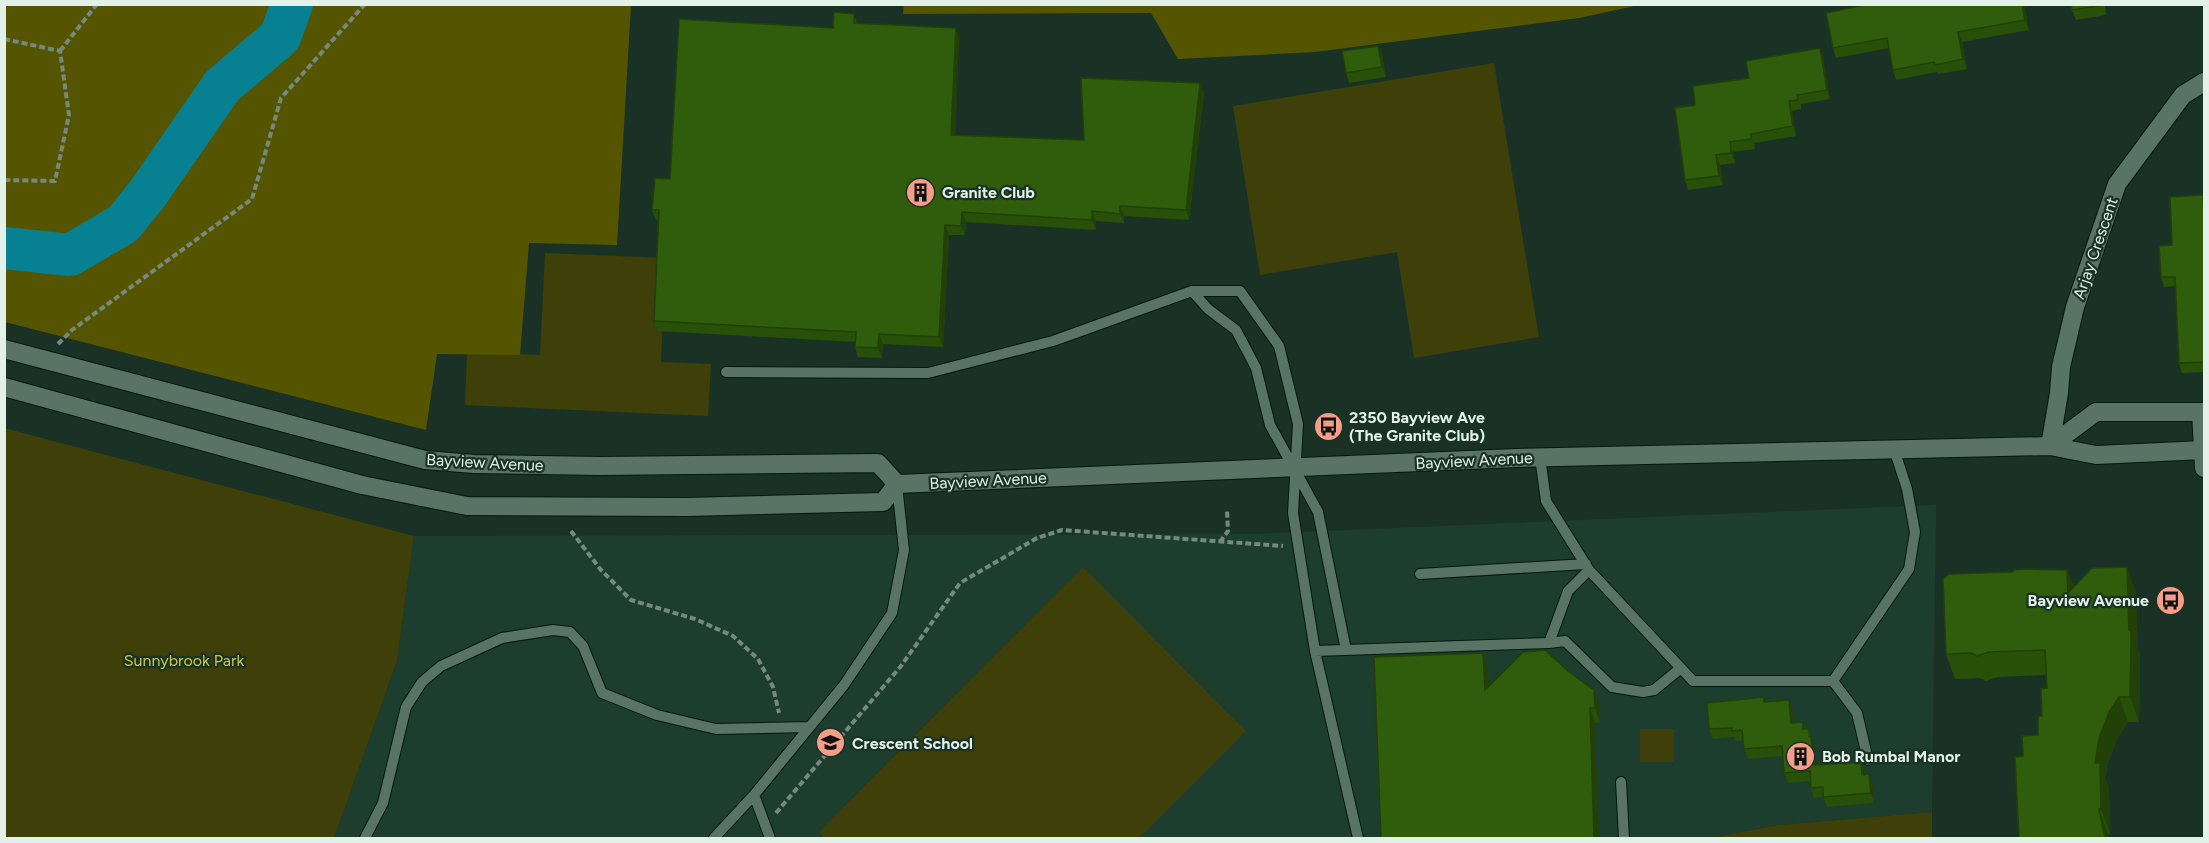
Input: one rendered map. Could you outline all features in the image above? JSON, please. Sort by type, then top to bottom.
[{"type":"main road","name":"Arjay Crescent","points":[[2050,446],[2061,367],[2075,307],[2117,184],[2183,95],[2205,82]]},
{"type":"main road","name":"Bayview Avenue","points":[[4,349],[425,460],[474,464],[601,466],[879,463],[897,484],[1540,457],[1894,449],[2050,446],[2096,455],[2204,456]]},
{"type":"main road","points":[[4,387],[362,485],[467,506],[686,507],[883,502],[897,484]]},
{"type":"main road","points":[[2050,446],[2096,412],[2203,412],[2204,456]]},
{"type":"lane","points":[[726,372],[928,373],[1053,341],[1192,291],[1240,291],[1279,346],[1298,424],[1293,513],[1315,651],[1358,838]]},
{"type":"lane","points":[[1192,291],[1208,309],[1236,330],[1256,368],[1270,425],[1318,512],[1346,650]]},
{"type":"lane","points":[[1833,681],[1909,569],[1915,532],[1907,489],[1894,449]]},
{"type":"lane","points":[[1540,457],[1546,501],[1587,567],[1693,681],[1833,681]]},
{"type":"lane","points":[[714,838],[754,795],[844,685],[892,613],[904,550],[897,484]]},
{"type":"lane","points":[[1420,574],[1587,567]]},
{"type":"lane","points":[[1549,643],[1568,591],[1587,567]]},
{"type":"lane","points":[[365,838],[382,803],[406,707],[422,681],[441,666],[502,638],[553,630],[570,632],[584,646],[602,693],[657,715],[716,729],[808,727]]},
{"type":"lane","points":[[1315,651],[1565,641],[1612,687],[1643,692],[1654,690],[1681,668]]},
{"type":"lane","points":[[1833,681],[1857,713],[1868,760]]},
{"type":"lane","points":[[1621,782],[1624,838]]},
{"type":"lane","points":[[754,795],[770,838]]},
{"type":"path","points":[[4,180],[55,181],[69,115],[60,51],[97,4]]},
{"type":"path","points":[[72,330],[252,199],[281,98],[365,4]]},
{"type":"path","points":[[4,39],[60,51]]},
{"type":"path","points":[[1220,542],[1228,531],[1227,511]]},
{"type":"path","points":[[765,826],[902,666],[960,583],[1037,538],[1062,530],[1299,547]]},
{"type":"path","points":[[570,531],[602,570],[631,600],[695,619],[733,636],[758,659],[773,687],[782,728]]},
{"type":"shaded area","points":[[904,4],[1639,5],[1579,18],[1315,52],[1178,59],[1151,13],[903,14]]},
{"type":"shaded area","points":[[4,5],[631,5],[617,245],[529,243],[520,355],[437,354],[426,430],[5,322]]},
{"type":"shaded area","points":[[1936,505],[1932,812],[1778,825],[1709,838],[334,838],[397,661],[414,536],[1253,534]]},
{"type":"green space","points":[[1494,63],[1539,337],[1414,358],[1397,252],[1260,275],[1233,106]]},
{"type":"green space","points":[[545,253],[665,258],[661,362],[711,364],[708,416],[465,405],[467,352],[540,355]]},
{"type":"green space","name":"Sunnybrook Park","points":[[4,428],[414,536],[397,661],[334,838],[5,838]]},
{"type":"green space","points":[[1083,567],[1246,731],[1139,838],[825,838],[819,832]]},
{"type":"green space","points":[[1640,729],[1674,729],[1674,762],[1640,762]]},
{"type":"green space","points":[[1932,812],[1932,838],[1709,838],[1778,825]]},
{"type":"building","points":[[1869,4],[2022,4],[2025,20],[1958,32],[1963,59],[1893,70],[1887,38],[1833,48],[1826,13]]},
{"type":"building","points":[[2071,4],[2103,4],[2103,5],[2072,10]]},
{"type":"building","name":"Granite Club","points":[[834,12],[854,14],[854,23],[956,28],[951,135],[1084,140],[1081,78],[1200,83],[1186,210],[1120,206],[1120,214],[1092,211],[1092,220],[962,212],[961,226],[945,225],[939,337],[879,334],[878,348],[855,347],[856,332],[654,321],[659,210],[652,210],[655,178],[670,179],[679,19],[833,28]]},
{"type":"building","points":[[1378,46],[1382,67],[1346,73],[1342,51]]},
{"type":"building","points":[[1820,48],[1827,90],[1797,95],[1798,100],[1789,101],[1793,126],[1751,134],[1751,139],[1730,142],[1731,153],[1716,155],[1719,176],[1685,180],[1675,108],[1695,105],[1693,86],[1749,78],[1746,61]]},
{"type":"building","points":[[2203,195],[2205,362],[2179,363],[2175,277],[2161,277],[2159,246],[2172,245],[2170,197]]},
{"type":"building","points":[[2127,567],[2129,630],[2131,630],[2130,697],[2119,697],[2109,712],[2099,738],[2095,763],[2100,763],[2101,809],[2099,809],[2105,838],[2019,838],[2015,757],[2023,756],[2022,736],[2038,735],[2038,716],[2042,716],[2041,689],[2047,688],[2045,650],[1989,652],[1977,656],[1971,653],[1946,654],[1943,579],[1949,574],[2013,572],[2013,570],[2024,569],[2067,570],[2068,593],[2092,568]]},
{"type":"building","points":[[1545,650],[1594,690],[1595,708],[1590,708],[1594,838],[1381,838],[1374,657],[1483,653],[1485,690],[1523,652]]},
{"type":"building","name":"Bob Rumbal Manor","points":[[1764,697],[1764,702],[1789,700],[1791,723],[1803,722],[1803,729],[1809,729],[1814,765],[1861,762],[1862,775],[1869,774],[1871,793],[1823,797],[1823,787],[1811,788],[1810,771],[1784,773],[1782,746],[1744,749],[1742,730],[1709,729],[1707,703]]},
{"type":"waterway","points":[[4,248],[70,255],[123,224],[148,193],[222,86],[280,37],[292,4]]},
{"type":"place","name":"Granite Club","points":[[921,192]]},
{"type":"place","name":"2350 Bayview Ave (The Granite Club)","points":[[1328,426]]},
{"type":"place","name":"Bayview Avenue","points":[[2170,600]]},
{"type":"place","name":"Crescent School","points":[[831,743]]},
{"type":"place","name":"Bob Rumbal Manor","points":[[1801,756]]}]
